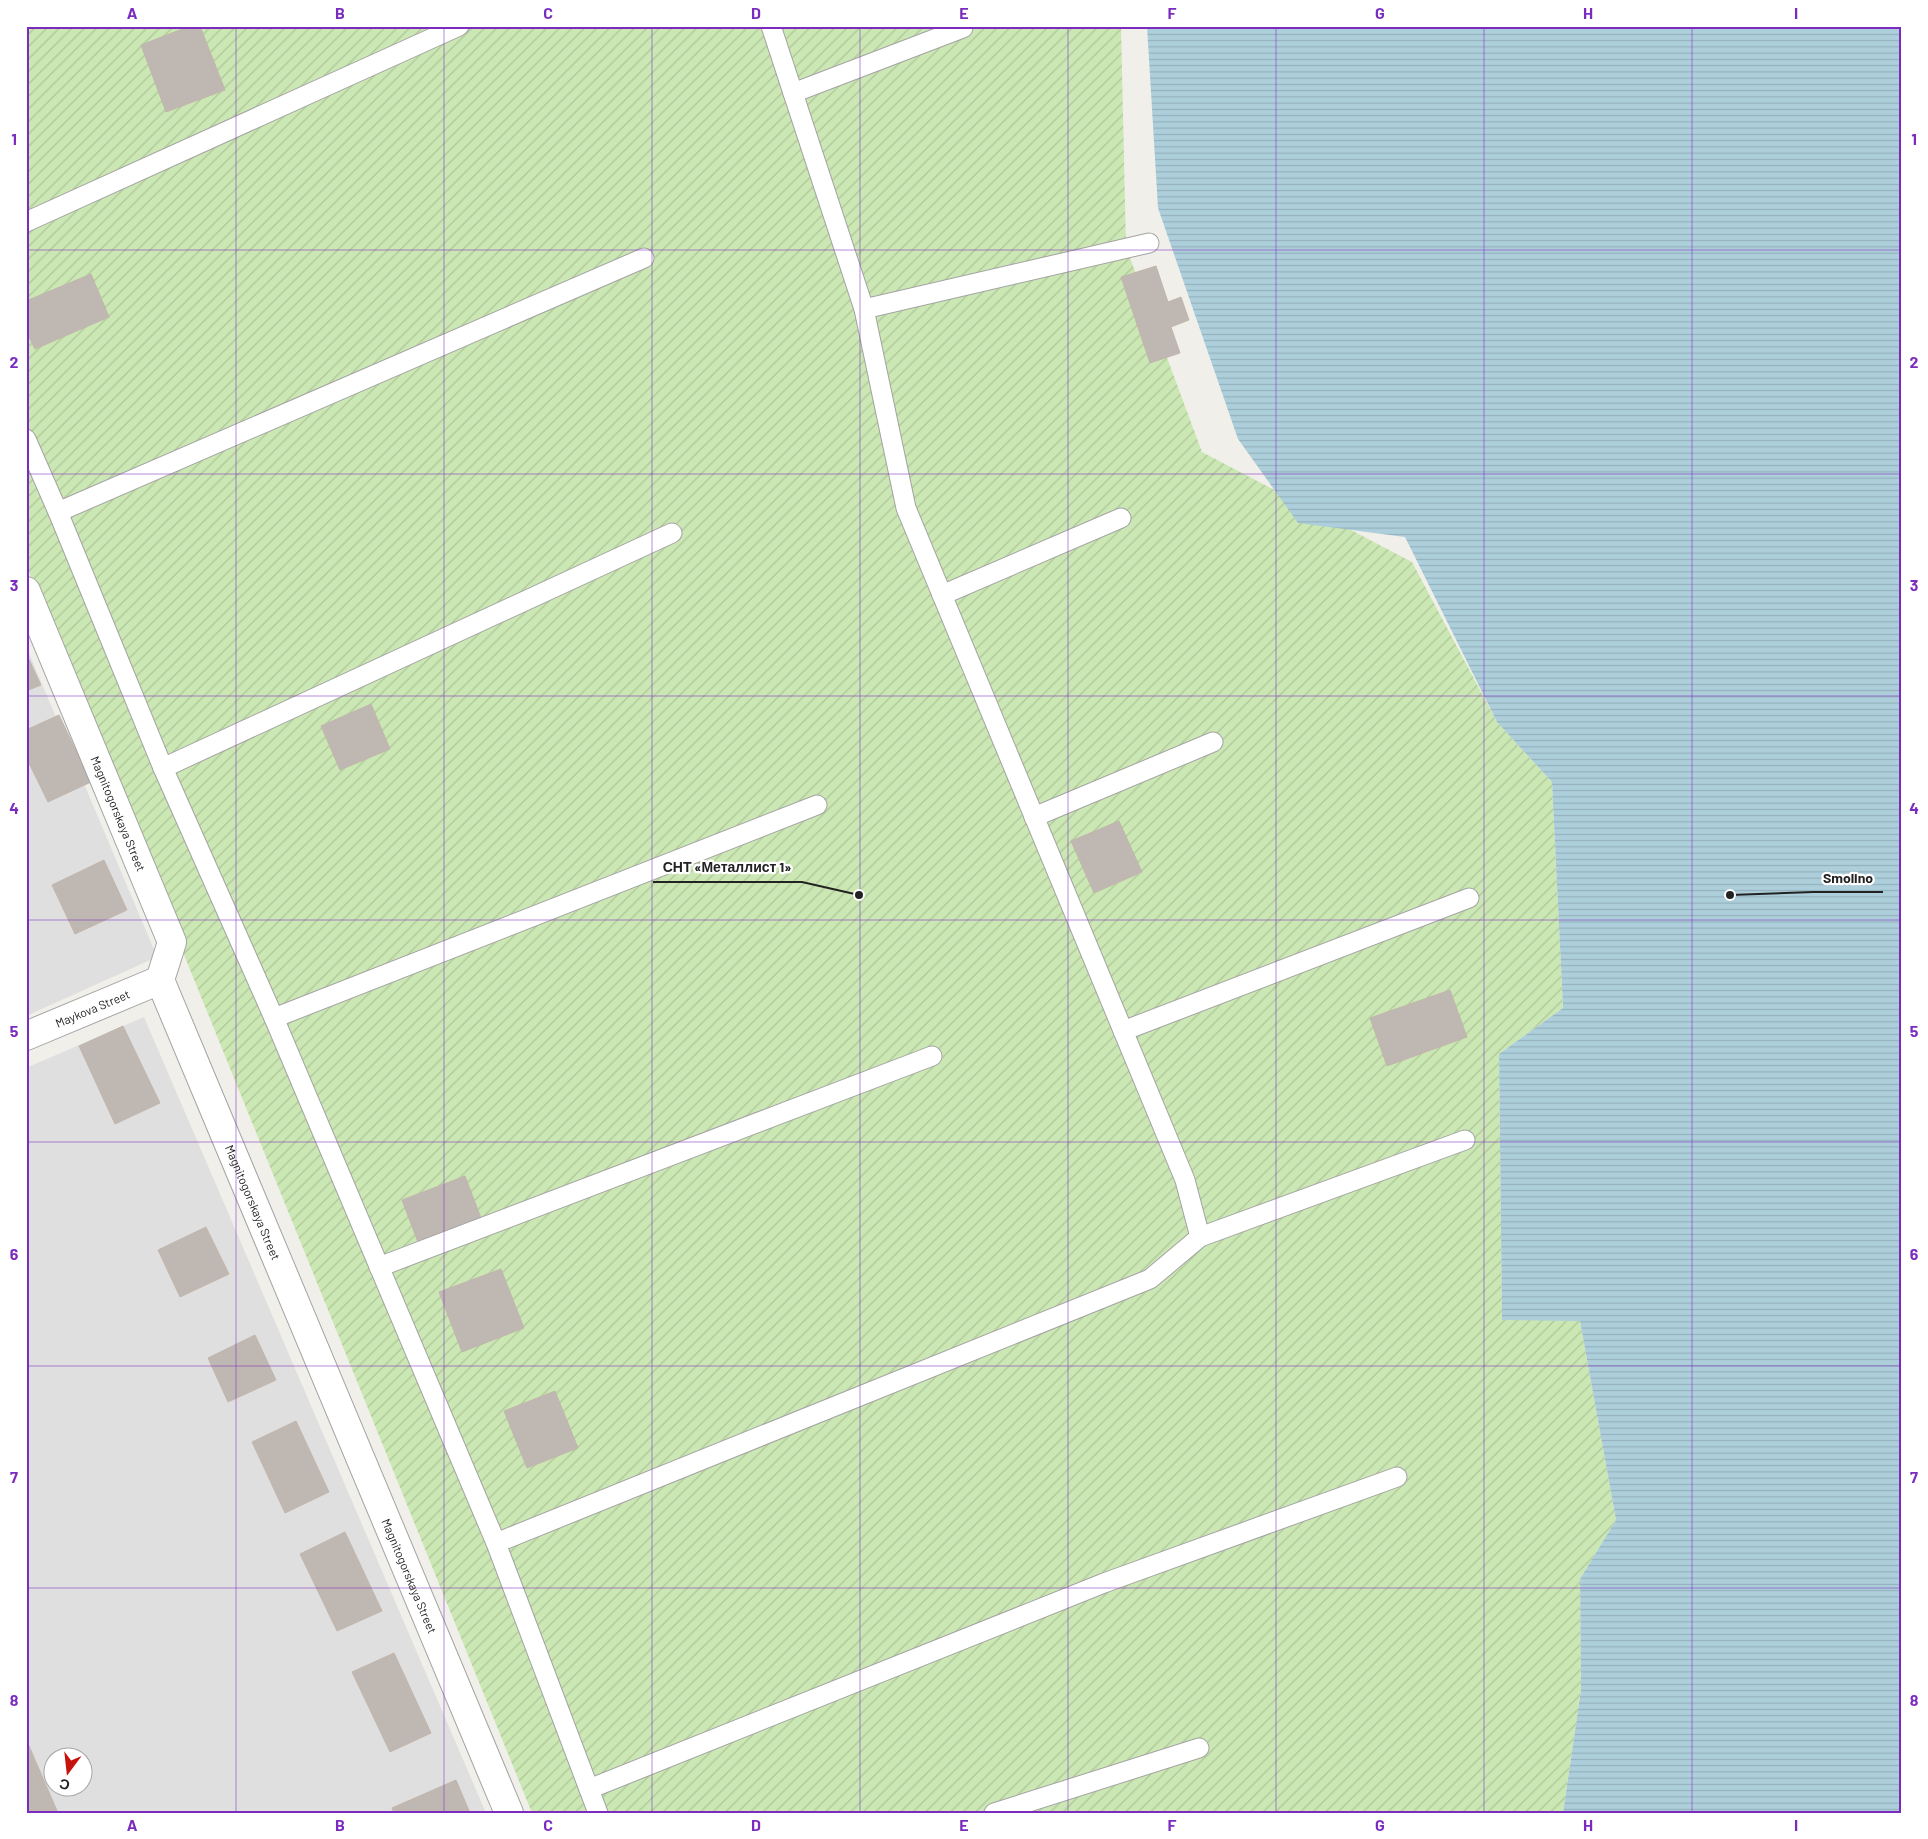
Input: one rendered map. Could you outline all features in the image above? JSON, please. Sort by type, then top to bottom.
[{"type":"street","name":"Magnitogorskaya Street","points":[[26,591],[172,942],[160,980],[509,1813]]},
{"type":"street","name":"Maykova Street","points":[[26,1036],[160,980]]},
{"type":"lane","points":[[26,222],[459,26]]},
{"type":"lane","points":[[771,26],[864,309],[906,508],[1185,1180],[1200,1237]]},
{"type":"lane","points":[[793,93],[963,28]]},
{"type":"lane","points":[[864,309],[1149,243]]},
{"type":"lane","points":[[58,512],[644,258]]},
{"type":"lane","points":[[26,439],[163,768],[274,1018],[496,1543],[598,1813]]},
{"type":"lane","points":[[942,595],[1121,518]]},
{"type":"lane","points":[[163,768],[672,533]]},
{"type":"lane","points":[[1034,817],[1213,742]]},
{"type":"lane","points":[[274,1018],[817,805]]},
{"type":"lane","points":[[1123,1032],[1469,898]]},
{"type":"lane","points":[[379,1267],[932,1056]]},
{"type":"lane","points":[[496,1543],[1150,1279],[1200,1237],[1465,1140]]},
{"type":"lane","points":[[589,1789],[1104,1583],[1397,1476]]},
{"type":"lane","points":[[994,1813],[1199,1748]]},
{"type":"shaded area","points":[[26,646],[157,957],[26,1016]]},
{"type":"shaded area","points":[[144,1017],[486,1813],[26,1813],[26,1068]]},
{"type":"green space","points":[[26,26],[1121,26],[1126,247],[1202,452],[1412,562],[1497,722],[1552,782],[1563,1008],[1499,1054],[1502,1319],[1580,1321],[1616,1520],[1580,1579],[1581,1690],[1563,1813],[532,1813],[26,565]]},
{"type":"water","points":[[1147,26],[1902,26],[1902,1813],[1563,1813],[1581,1690],[1580,1579],[1616,1520],[1580,1321],[1502,1320],[1499,1054],[1563,1008],[1552,782],[1497,722],[1405,537],[1298,523],[1238,439],[1158,208]]},
{"type":"building","points":[[190,26],[200,26],[225,90],[166,112],[141,45]]},
{"type":"building","points":[[1156,266],[1168,302],[1181,297],[1189,320],[1171,327],[1180,353],[1150,363],[1121,277]]},
{"type":"building","points":[[91,274],[109,317],[35,349],[26,331],[26,301]]},
{"type":"building","points":[[26,653],[41,685],[26,691]]},
{"type":"building","points":[[371,704],[390,749],[340,770],[321,726]]},
{"type":"building","points":[[59,715],[91,782],[48,802],[26,757],[26,730]]},
{"type":"building","points":[[1119,821],[1142,872],[1094,893],[1071,841]]},
{"type":"building","points":[[104,860],[127,910],[75,934],[52,885]]},
{"type":"building","points":[[1450,990],[1467,1037],[1387,1066],[1370,1018]]},
{"type":"building","points":[[123,1026],[160,1103],[115,1124],[79,1046]]},
{"type":"building","points":[[465,1176],[484,1226],[421,1250],[402,1200]]},
{"type":"building","points":[[206,1227],[229,1274],[180,1297],[158,1250]]},
{"type":"building","points":[[501,1269],[524,1328],[462,1352],[439,1292]]},
{"type":"building","points":[[255,1335],[276,1380],[228,1402],[208,1358]]},
{"type":"building","points":[[555,1391],[578,1448],[527,1468],[504,1411]]},
{"type":"building","points":[[296,1421],[329,1492],[285,1513],[252,1442]]},
{"type":"building","points":[[345,1532],[382,1611],[337,1631],[300,1554]]},
{"type":"building","points":[[394,1653],[431,1733],[390,1752],[352,1672]]},
{"type":"building","points":[[26,1739],[42,1776],[42,1796],[51,1796],[58,1813],[26,1813]]},
{"type":"building","points":[[456,1780],[470,1813],[394,1813],[392,1808]]},
{"type":"place","name":"СНТ «Металлист 1»","points":[[859,895]]},
{"type":"place","name":"Smolino","points":[[1730,895]]}]
